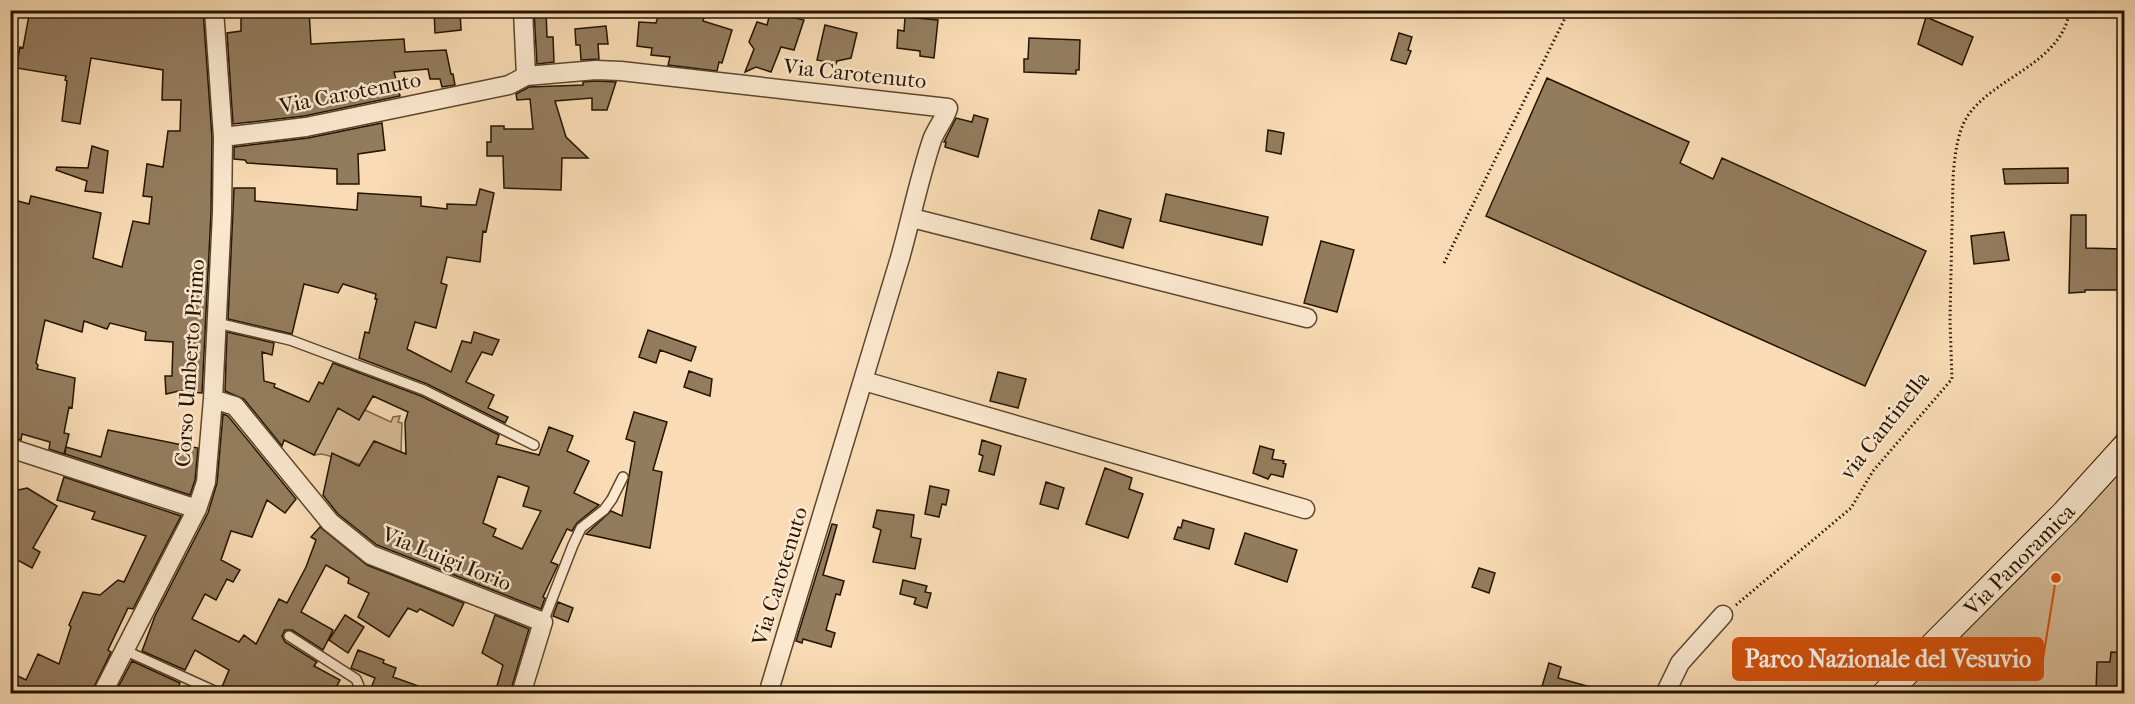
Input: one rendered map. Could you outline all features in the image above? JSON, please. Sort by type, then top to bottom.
[{"type":"street","name":"Corso Umberto Primo","points":[[102,693],[197,509],[206,482],[217,323],[223,137],[214,10]]},
{"type":"street","points":[[524,10],[526,76]]},
{"type":"street","name":"Via Carotenuto","points":[[223,137],[306,127],[509,85],[526,76],[596,70],[948,108],[932,140],[912,218],[864,381],[768,693]]},
{"type":"street","points":[[912,218],[1307,318]]},
{"type":"street","points":[[864,381],[1305,509]]},
{"type":"street","name":"Via Luigi Iorio","points":[[213,399],[235,406],[330,522],[371,555],[543,622]]},
{"type":"street","points":[[10,448],[197,509]]},
{"type":"street","name":"Via Panoramica","points":[[1885,693],[2065,513],[2124,448]]},
{"type":"street","points":[[1665,693],[1680,663],[1723,615]]},
{"type":"street","points":[[521,693],[543,622]]},
{"type":"lane","points":[[217,323],[290,340],[424,390],[534,445]]},
{"type":"lane","points":[[543,622],[582,528],[608,505],[623,477]]},
{"type":"lane","points":[[289,636],[356,679],[359,686],[356,693]]},
{"type":"lane","points":[[124,650],[221,693]]},
{"type":"path","points":[[1444,263],[1569,10]]},
{"type":"path","name":"via Cantinella","points":[[1723,615],[1851,508],[1873,471],[1952,379],[1950,320],[1954,158],[1965,119],[1976,105],[2043,56],[2061,35],[2069,19],[2070,10]]},
{"type":"shaded area","points":[[358,372],[355,381],[369,400],[365,410],[391,422],[393,417],[400,416],[398,422],[402,423],[401,452],[376,442],[361,465],[338,456],[337,458],[322,454],[314,455]]},
{"type":"shaded area","points":[[2124,425],[2124,693],[1879,694],[2097,463]]},
{"type":"building","points":[[30,10],[203,10],[212,137],[211,213],[202,393],[179,391],[166,394],[165,376],[172,376],[173,342],[145,340],[146,332],[110,323],[107,329],[84,321],[82,332],[45,320],[36,363],[37,369],[75,378],[72,408],[69,407],[64,433],[69,434],[64,454],[49,449],[50,442],[22,434],[21,440],[10,437],[10,210],[14,200],[29,204],[31,196],[101,213],[93,258],[122,267],[133,221],[149,224],[152,197],[143,196],[147,164],[163,167],[168,131],[180,131],[181,100],[162,100],[163,70],[91,58],[80,124],[62,121],[66,76],[16,68],[20,47],[23,48]]},
{"type":"building","points":[[241,10],[309,10],[311,44],[404,39],[405,52],[446,50],[455,85],[442,87],[440,79],[430,79],[428,69],[394,72],[400,96],[304,116],[233,124],[227,33],[241,31]]},
{"type":"building","points":[[434,10],[460,10],[461,30],[435,33]]},
{"type":"building","points":[[534,10],[546,10],[547,37],[553,37],[554,62],[537,64]]},
{"type":"building","points":[[660,10],[706,10],[703,21],[732,30],[722,63],[719,62],[717,71],[668,65],[670,57],[651,55],[652,48],[637,46],[639,22],[656,23]]},
{"type":"building","points":[[771,10],[793,10],[791,17],[804,20],[794,50],[781,47],[771,72],[756,67],[745,72],[754,49],[749,42],[757,22],[767,25]]},
{"type":"building","points":[[905,17],[938,20],[934,58],[920,56],[920,51],[897,48],[898,30],[904,31]]},
{"type":"building","points":[[1926,17],[1973,37],[1962,65],[1918,44]]},
{"type":"building","points":[[825,25],[857,33],[851,58],[837,61],[836,64],[817,60]]},
{"type":"building","points":[[606,26],[608,44],[598,44],[599,59],[581,60],[580,45],[576,45],[575,29]]},
{"type":"building","points":[[1399,33],[1412,37],[1408,50],[1411,51],[1406,64],[1391,60]]},
{"type":"building","points":[[1029,38],[1080,40],[1079,70],[1076,70],[1076,74],[1024,72],[1024,59],[1028,59]]},
{"type":"building","points":[[1547,78],[1689,142],[1680,163],[1713,179],[1722,158],[1926,251],[1865,386],[1486,216]]},
{"type":"building","points":[[583,82],[616,82],[607,110],[592,110],[592,98],[555,101],[566,137],[588,158],[562,158],[561,190],[504,188],[503,156],[487,156],[487,142],[491,142],[491,126],[504,126],[504,129],[533,129],[530,99],[517,100],[516,94],[529,87],[583,85]]},
{"type":"building","points":[[974,115],[988,119],[978,157],[945,147],[946,142],[944,142],[956,118],[972,122]]},
{"type":"building","points":[[382,123],[385,150],[358,154],[359,184],[337,184],[337,169],[247,163],[245,160],[234,159],[234,147],[308,138]]},
{"type":"building","points":[[1268,130],[1284,133],[1281,154],[1266,151]]},
{"type":"building","points":[[92,146],[108,151],[103,193],[85,191],[87,181],[56,170],[57,167],[88,168]]},
{"type":"building","points":[[2068,168],[2068,183],[2005,184],[2003,169]]},
{"type":"building","points":[[234,188],[255,188],[255,201],[357,210],[358,193],[421,197],[421,206],[447,209],[447,204],[476,205],[480,189],[494,193],[486,232],[483,231],[480,262],[447,257],[441,283],[447,285],[436,328],[415,322],[407,349],[451,372],[462,341],[471,343],[474,332],[499,340],[492,355],[482,352],[466,382],[494,395],[488,408],[508,417],[505,423],[427,384],[359,358],[365,332],[369,333],[377,299],[375,299],[376,294],[343,284],[338,293],[304,284],[292,334],[228,319]]},
{"type":"building","points":[[1166,194],[1268,217],[1262,245],[1160,221]]},
{"type":"building","points":[[1099,210],[1131,219],[1123,248],[1091,239]]},
{"type":"building","points":[[2071,215],[2086,215],[2086,248],[2121,249],[2123,290],[2085,290],[2085,292],[2069,293]]},
{"type":"building","points":[[2004,232],[2009,260],[1974,264],[1971,236]]},
{"type":"building","points":[[1321,241],[1354,250],[1337,312],[1304,303]]},
{"type":"building","points":[[648,330],[696,347],[691,361],[660,350],[656,363],[639,357]]},
{"type":"building","points":[[227,332],[274,343],[272,355],[262,352],[264,381],[275,384],[274,387],[309,402],[319,382],[323,384],[333,363],[421,396],[499,435],[496,444],[539,455],[549,427],[573,436],[567,451],[589,461],[574,493],[599,505],[577,523],[572,531],[567,529],[551,562],[558,565],[543,597],[545,598],[541,609],[377,545],[338,514],[323,495],[332,453],[359,466],[374,441],[406,454],[405,422],[408,412],[373,396],[359,420],[338,408],[314,455],[284,440],[282,446],[244,399],[225,391]],"holes":[[[498,476],[529,487],[523,506],[541,511],[522,549],[493,536],[496,529],[483,523]]]},
{"type":"building","points":[[689,371],[712,379],[710,396],[684,387]]},
{"type":"building","points":[[998,372],[1026,379],[1018,408],[990,401]]},
{"type":"building","points":[[634,412],[667,422],[653,470],[662,472],[650,548],[586,534],[611,511],[622,516],[635,442],[626,439]]},
{"type":"building","points":[[223,414],[228,416],[296,499],[285,513],[267,500],[252,537],[231,531],[221,560],[240,570],[233,582],[227,579],[216,600],[205,594],[192,619],[239,642],[244,635],[256,644],[279,599],[287,603],[306,567],[316,540],[311,537],[320,527],[367,565],[464,603],[453,626],[420,609],[417,612],[408,608],[389,637],[358,617],[369,593],[348,583],[349,578],[326,565],[301,612],[333,630],[323,650],[292,630],[285,630],[282,636],[285,642],[317,662],[314,666],[340,680],[333,693],[230,693],[222,687],[229,670],[195,650],[185,670],[142,651],[155,616],[208,513],[217,483]]},
{"type":"building","points":[[108,430],[198,448],[195,480],[190,495],[65,454],[66,447],[101,457]]},
{"type":"building","points":[[982,440],[1001,446],[994,475],[979,471],[983,456],[979,454]]},
{"type":"building","points":[[1260,446],[1274,450],[1272,459],[1284,461],[1283,463],[1286,464],[1283,477],[1271,474],[1268,479],[1253,473]]},
{"type":"building","points":[[1105,468],[1132,478],[1129,489],[1143,494],[1128,538],[1086,524]]},
{"type":"building","points":[[64,477],[181,516],[133,609],[128,608],[108,650],[111,652],[91,693],[20,693],[11,687],[16,675],[26,680],[38,654],[59,664],[71,627],[69,625],[83,592],[100,595],[118,580],[124,582],[146,536],[92,519],[95,512],[57,500]]},
{"type":"building","points":[[1046,482],[1064,488],[1058,509],[1040,504]]},
{"type":"building","points":[[930,486],[949,490],[946,505],[942,504],[939,517],[925,514]]},
{"type":"building","points":[[27,488],[57,506],[33,548],[40,552],[32,568],[10,556],[10,499],[14,491]]},
{"type":"building","points":[[877,510],[914,515],[911,537],[921,539],[915,569],[873,562],[881,530],[873,527]]},
{"type":"building","points":[[1183,520],[1214,529],[1209,549],[1174,539]]},
{"type":"building","points":[[832,524],[837,525],[823,575],[844,581],[840,595],[836,594],[826,630],[835,633],[831,647],[803,639],[802,643],[796,641]]},
{"type":"building","points":[[1245,533],[1297,550],[1287,582],[1235,564]]},
{"type":"building","points":[[1479,568],[1495,573],[1489,593],[1472,587]]},
{"type":"building","points":[[903,580],[927,586],[925,592],[931,593],[927,608],[914,604],[916,598],[900,594]]},
{"type":"building","points":[[558,602],[573,608],[568,622],[553,616]]},
{"type":"building","points":[[345,615],[364,627],[348,653],[329,640]]},
{"type":"building","points":[[495,615],[529,629],[510,693],[495,693],[503,665],[482,653]]},
{"type":"building","points":[[358,650],[384,660],[383,663],[396,668],[393,677],[435,693],[369,693],[375,678],[351,668]]},
{"type":"building","points":[[2111,652],[2124,653],[2124,693],[2096,693],[2097,662],[2110,662]]},
{"type":"building","points":[[132,661],[180,683],[176,693],[115,693]]},
{"type":"building","points":[[1549,663],[1561,667],[1558,678],[1598,689],[1597,693],[1540,693]]},
{"type":"place","name":"Parco Nazionale del Vesuvio","points":[[2056,578]]}]
